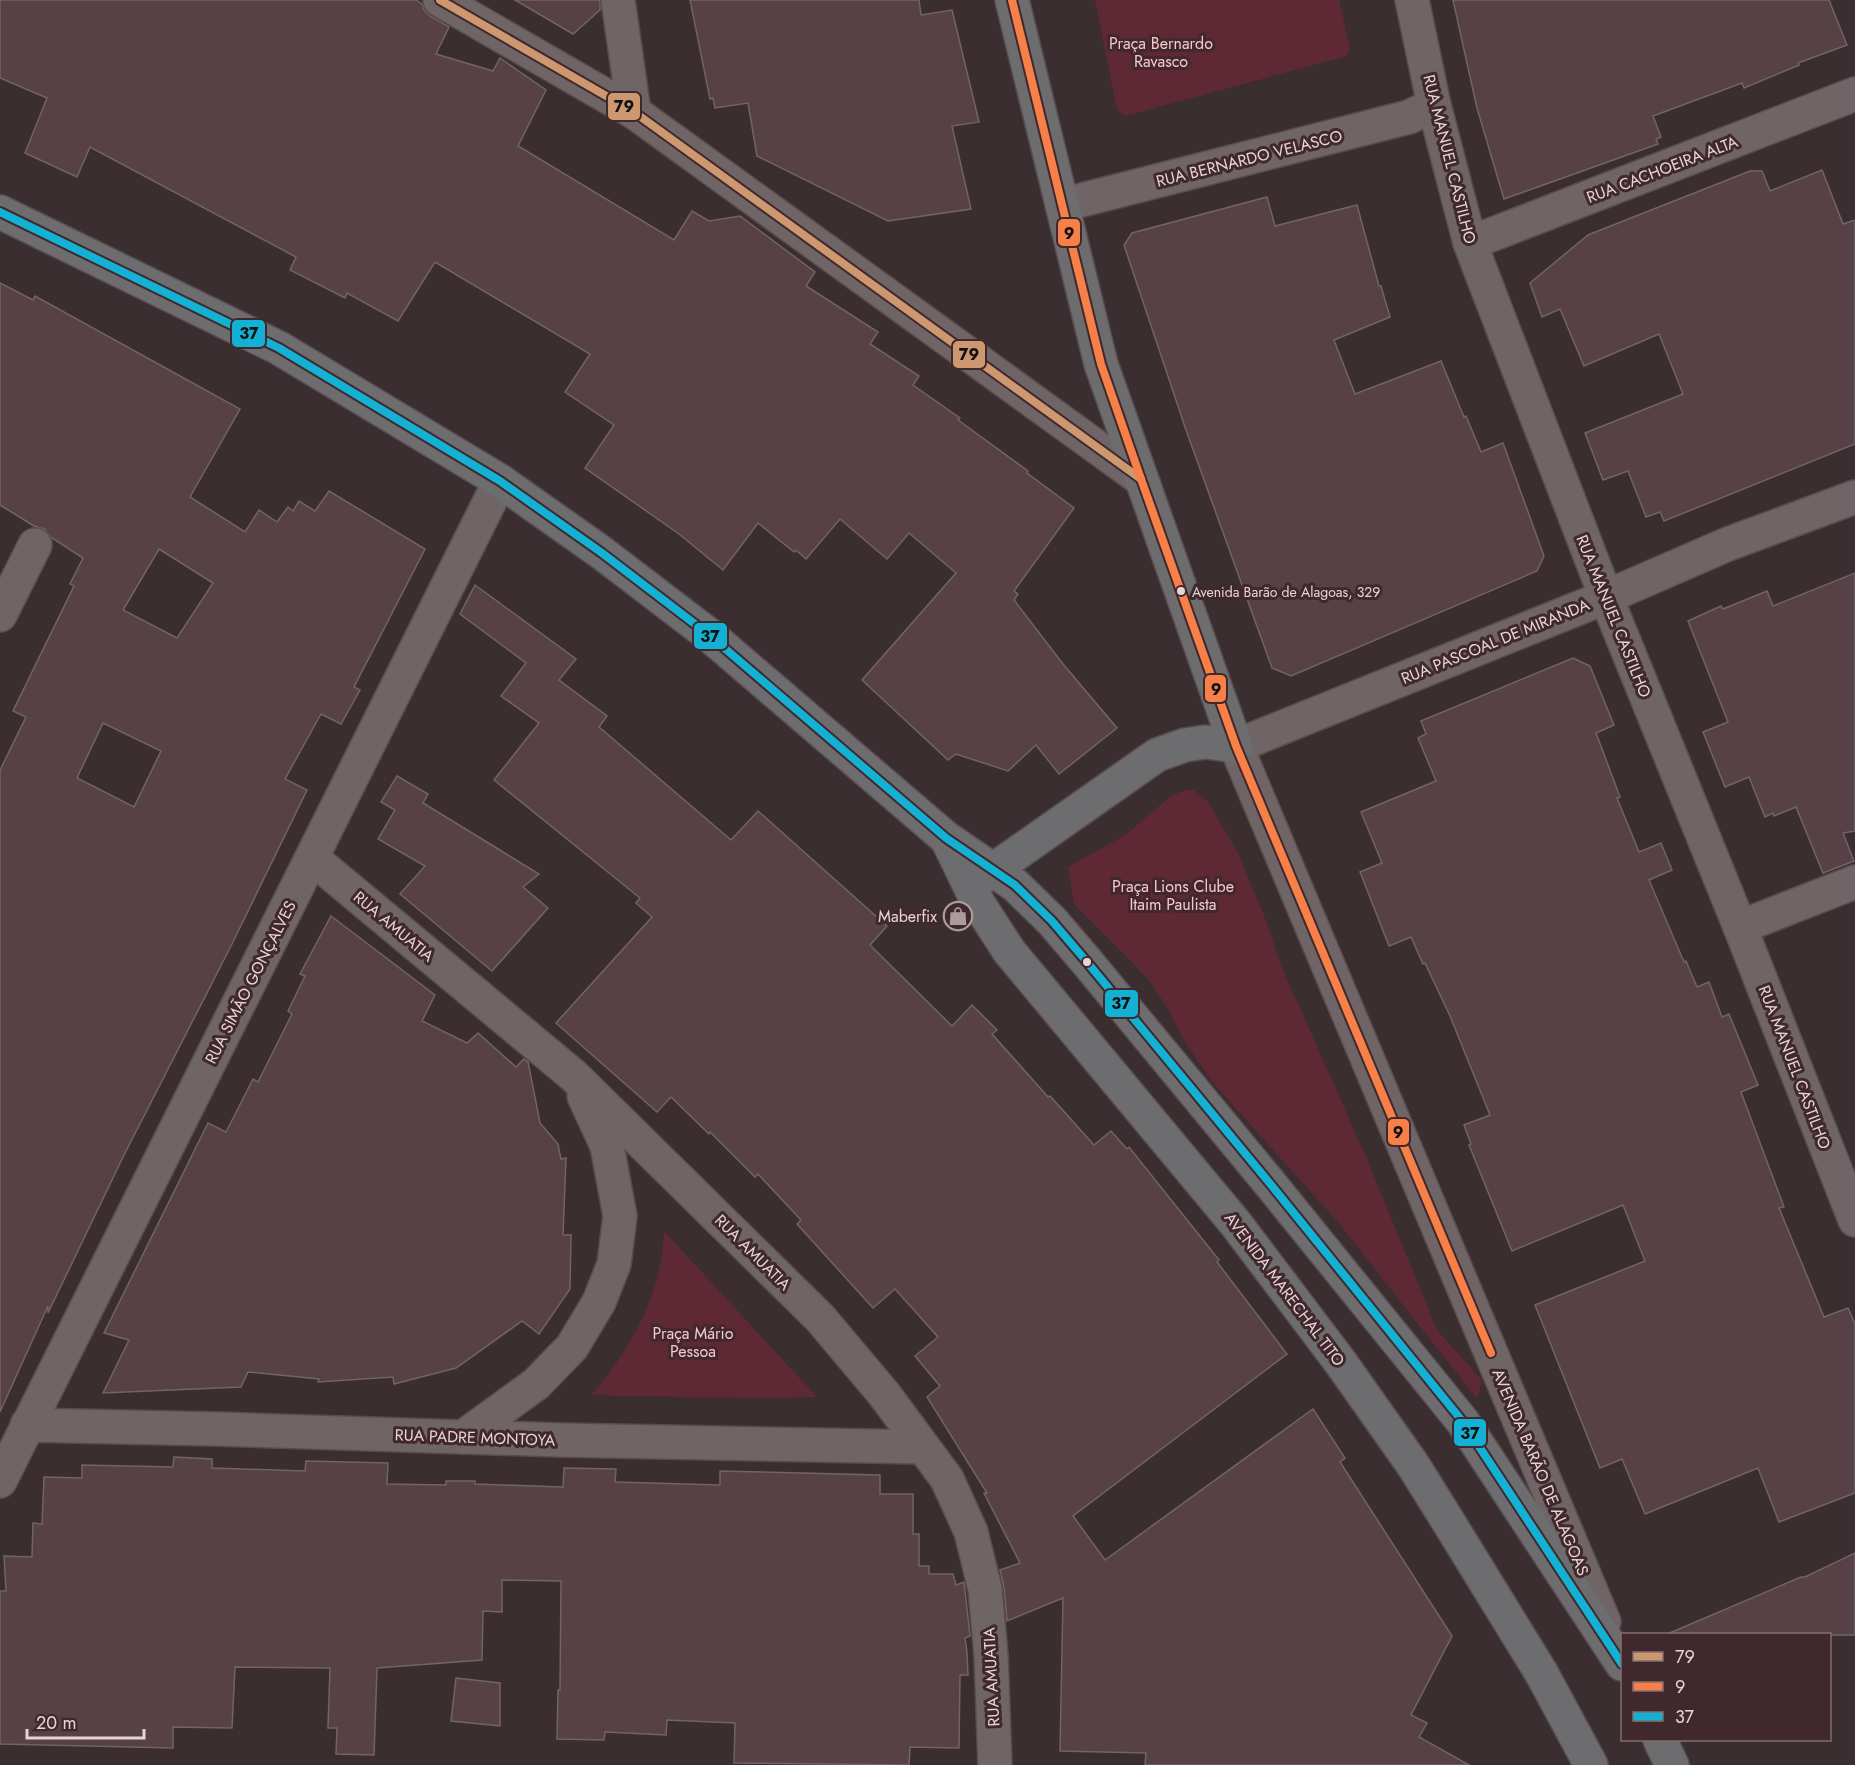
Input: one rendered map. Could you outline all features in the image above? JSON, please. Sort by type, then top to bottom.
[{"type":"main road","name":"AVENIDA BARÃO DE ALAGOAS","points":[[1012,0],[1101,364],[1236,746]]},
{"type":"main road","name":"AVENIDA MARECHAL TITO","points":[[0,212],[279,348],[500,482],[602,553],[708,634],[946,838],[981,878],[1015,885],[1052,921],[1272,1186],[1462,1422],[1620,1660]]},
{"type":"main road","points":[[981,878],[1157,755],[1185,744],[1205,741],[1236,746]]},
{"type":"main road","name":"AVENIDA MARECHAL TITO","points":[[981,878],[978,903],[1009,951],[1236,1224],[1348,1372],[1413,1465],[1542,1674],[1591,1765]]},
{"type":"main road","points":[[1660,1741],[1672,1765]]},
{"type":"street","points":[[441,0],[634,112],[1141,479]]},
{"type":"street","points":[[618,0],[634,112]]},
{"type":"street","name":"RUA MANUEL CASTILHO","points":[[1412,0],[1434,105],[1470,243],[1606,597],[1740,927],[1855,1220]]},
{"type":"street","name":"RUA CACHOEIRA ALTA","points":[[1470,243],[1855,94]]},
{"type":"street","name":"RUA BERNARDO VELASCO","points":[[1062,205],[1409,117],[1434,105]]},
{"type":"street","name":"RUA SIMÃO GONÇALVES","points":[[0,1481],[500,482]]},
{"type":"street","name":"RUA PASCOAL DE MIRANDA","points":[[1236,746],[1606,597],[1728,544],[1855,497]]},
{"type":"street","points":[[0,615],[35,544]]},
{"type":"street","name":"AVENIDA BARÃO DE ALAGOAS","points":[[1236,746],[1620,1660]]},
{"type":"street","name":"RUA AMUATIA","points":[[312,858],[574,1076],[820,1318],[884,1394],[947,1479],[971,1532],[985,1589],[991,1655],[995,1765]]},
{"type":"street","points":[[1740,927],[1855,882]]},
{"type":"street","points":[[463,1437],[536,1384],[572,1347],[599,1302],[614,1264],[620,1216],[607,1146],[574,1076]]},
{"type":"street","name":"RUA PADRE MONTOYA","points":[[27,1425],[923,1447]]},
{"type":"green space","name":"Praça Bernardo Ravasco","points":[[1095,0],[1339,0],[1350,49],[1347,56],[1125,116],[1117,110]]},
{"type":"green space","name":"Praça Lions Clube Itaim Paulista","points":[[1186,790],[1194,790],[1209,803],[1239,855],[1267,923],[1280,963],[1367,1159],[1437,1330],[1482,1380],[1477,1399],[1337,1221],[1213,1083],[1183,1039],[1168,1009],[1151,983],[1074,904],[1068,867],[1124,836],[1171,796]]},
{"type":"green space","name":"Praça Mário Pessoa","points":[[664,1231],[817,1397],[592,1394],[620,1358],[642,1319],[658,1276]]},
{"type":"building","points":[[0,0],[416,0],[422,4],[430,16],[449,27],[436,54],[493,71],[500,58],[546,90],[518,146],[674,240],[692,211],[709,221],[740,216],[815,272],[806,286],[878,332],[870,344],[919,376],[913,385],[960,418],[958,420],[1074,508],[1014,591],[1018,594],[1014,600],[1063,664],[1117,728],[1059,774],[1036,745],[1008,771],[956,754],[948,760],[862,680],[956,573],[909,533],[887,559],[840,519],[806,559],[758,523],[723,570],[679,534],[585,468],[614,425],[565,392],[590,354],[435,262],[398,321],[347,293],[345,298],[290,270],[296,257],[90,147],[77,177],[25,153],[47,98],[0,78]]},
{"type":"building","points":[[515,0],[600,0],[600,10],[573,34]]},
{"type":"building","points":[[690,0],[919,0],[921,15],[952,10],[979,122],[952,126],[971,209],[888,221],[757,156],[748,103],[715,108],[713,98],[710,99]]},
{"type":"building","points":[[1453,0],[1829,0],[1847,45],[1798,63],[1799,65],[1744,88],[1742,83],[1653,116],[1661,137],[1656,139],[1658,144],[1504,199],[1477,108]]},
{"type":"building","points":[[1822,170],[1843,224],[1855,220],[1855,444],[1664,521],[1660,512],[1646,517],[1628,471],[1603,480],[1585,433],[1683,394],[1659,334],[1584,366],[1560,309],[1542,317],[1530,283],[1588,235],[1750,171],[1762,171],[1770,191]]},
{"type":"building","points":[[1267,197],[1275,226],[1357,205],[1390,317],[1334,340],[1355,394],[1441,361],[1481,452],[1503,443],[1544,556],[1537,571],[1291,676],[1272,668],[1186,430],[1124,245],[1132,233]]},
{"type":"building","points":[[0,283],[33,300],[35,296],[240,409],[190,497],[245,532],[259,510],[277,522],[288,507],[293,511],[299,501],[315,511],[329,491],[425,549],[354,687],[360,690],[341,724],[321,714],[285,779],[307,790],[231,946],[123,1157],[48,1313],[48,1306],[0,1412],[0,770],[26,717],[13,711],[74,586],[70,584],[83,558],[52,538],[44,529],[34,526],[0,505]],"holes":[[[159,549],[213,583],[177,638],[123,610]],[[103,723],[161,751],[134,807],[77,778]]]},
{"type":"building","points":[[1855,573],[1855,831],[1843,833],[1854,861],[1823,873],[1796,807],[1774,816],[1773,813],[1765,817],[1749,777],[1725,787],[1703,732],[1728,722],[1688,621],[1721,606],[1723,609],[1767,591],[1773,606]]},
{"type":"building","points":[[475,585],[576,659],[559,680],[607,716],[599,727],[731,840],[758,811],[887,926],[870,945],[952,1026],[972,1005],[997,1030],[992,1034],[1094,1145],[1111,1131],[1127,1149],[1129,1147],[1219,1260],[1217,1262],[1287,1354],[1073,1516],[1105,1560],[1313,1409],[1345,1458],[1340,1462],[1452,1636],[1411,1715],[1427,1723],[1419,1737],[1469,1765],[1145,1765],[1146,1753],[1060,1751],[1063,1598],[1007,1621],[1000,1570],[1020,1563],[984,1493],[987,1493],[927,1397],[940,1386],[915,1356],[938,1337],[895,1289],[873,1308],[797,1224],[801,1220],[758,1174],[755,1177],[671,1097],[657,1112],[556,1023],[652,917],[636,903],[640,898],[494,780],[539,723],[501,696],[526,663],[460,614]]},
{"type":"building","points":[[1573,658],[1590,666],[1614,725],[1596,733],[1620,797],[1617,798],[1639,852],[1661,843],[1672,870],[1649,880],[1684,962],[1686,961],[1697,987],[1709,982],[1722,1017],[1729,1014],[1758,1085],[1741,1092],[1784,1207],[1779,1208],[1824,1317],[1848,1308],[1855,1324],[1855,1493],[1779,1522],[1758,1468],[1645,1514],[1622,1459],[1600,1468],[1535,1305],[1645,1261],[1623,1205],[1512,1251],[1469,1145],[1471,1144],[1464,1125],[1490,1115],[1450,1016],[1425,963],[1423,964],[1411,937],[1389,946],[1360,872],[1382,863],[1361,812],[1436,781],[1418,738],[1426,734],[1421,721]]},
{"type":"building","points":[[397,776],[428,794],[423,803],[539,874],[523,887],[548,908],[492,971],[400,894],[425,866],[378,839],[395,810],[381,802]]},
{"type":"building","points":[[331,916],[435,995],[422,1021],[467,1043],[478,1033],[516,1067],[524,1059],[528,1062],[540,1123],[558,1144],[561,1159],[566,1158],[563,1235],[571,1235],[570,1289],[539,1334],[522,1321],[456,1368],[394,1384],[393,1377],[318,1382],[319,1379],[248,1372],[241,1387],[103,1393],[129,1340],[104,1333],[208,1123],[226,1132],[253,1079],[258,1082],[292,1014],[288,1011],[305,976],[300,974]]},
{"type":"building","points":[[174,1457],[212,1459],[212,1468],[305,1471],[306,1461],[388,1463],[387,1484],[446,1485],[446,1481],[475,1481],[475,1484],[563,1487],[564,1468],[616,1469],[615,1482],[720,1485],[720,1471],[880,1475],[880,1494],[913,1494],[913,1534],[919,1534],[919,1566],[929,1566],[929,1574],[953,1574],[956,1585],[964,1582],[970,1636],[965,1638],[968,1675],[960,1675],[959,1748],[910,1747],[909,1765],[734,1763],[735,1723],[667,1720],[666,1735],[605,1732],[604,1740],[557,1739],[561,1581],[502,1580],[502,1612],[483,1611],[482,1660],[377,1668],[374,1755],[336,1754],[337,1728],[328,1728],[330,1668],[235,1667],[232,1728],[173,1727],[173,1748],[0,1744],[0,1591],[6,1591],[4,1556],[32,1557],[33,1523],[42,1524],[44,1477],[82,1478],[82,1465],[173,1467]]},
{"type":"building","points":[[1855,1553],[1855,1635],[1670,1633],[1801,1577]]},
{"type":"building","points":[[456,1678],[500,1683],[500,1726],[451,1721]]},
{"type":"transit line","name":"79","points":[[440,0],[634,112],[1141,479]]},
{"type":"transit line","name":"9","points":[[1012,0],[1101,364],[1141,479],[1236,746],[1491,1353]]},
{"type":"transit line","name":"37","points":[[0,212],[279,348],[500,481],[602,553],[708,634],[946,838],[1015,885],[1052,921],[1087,962],[1463,1422],[1621,1662]]},
{"type":"place","name":"Avenida Barão de Alagoas, 329","points":[[1181,591]]},
{"type":"place","name":"Maberfix","points":[[958,916]]}]
